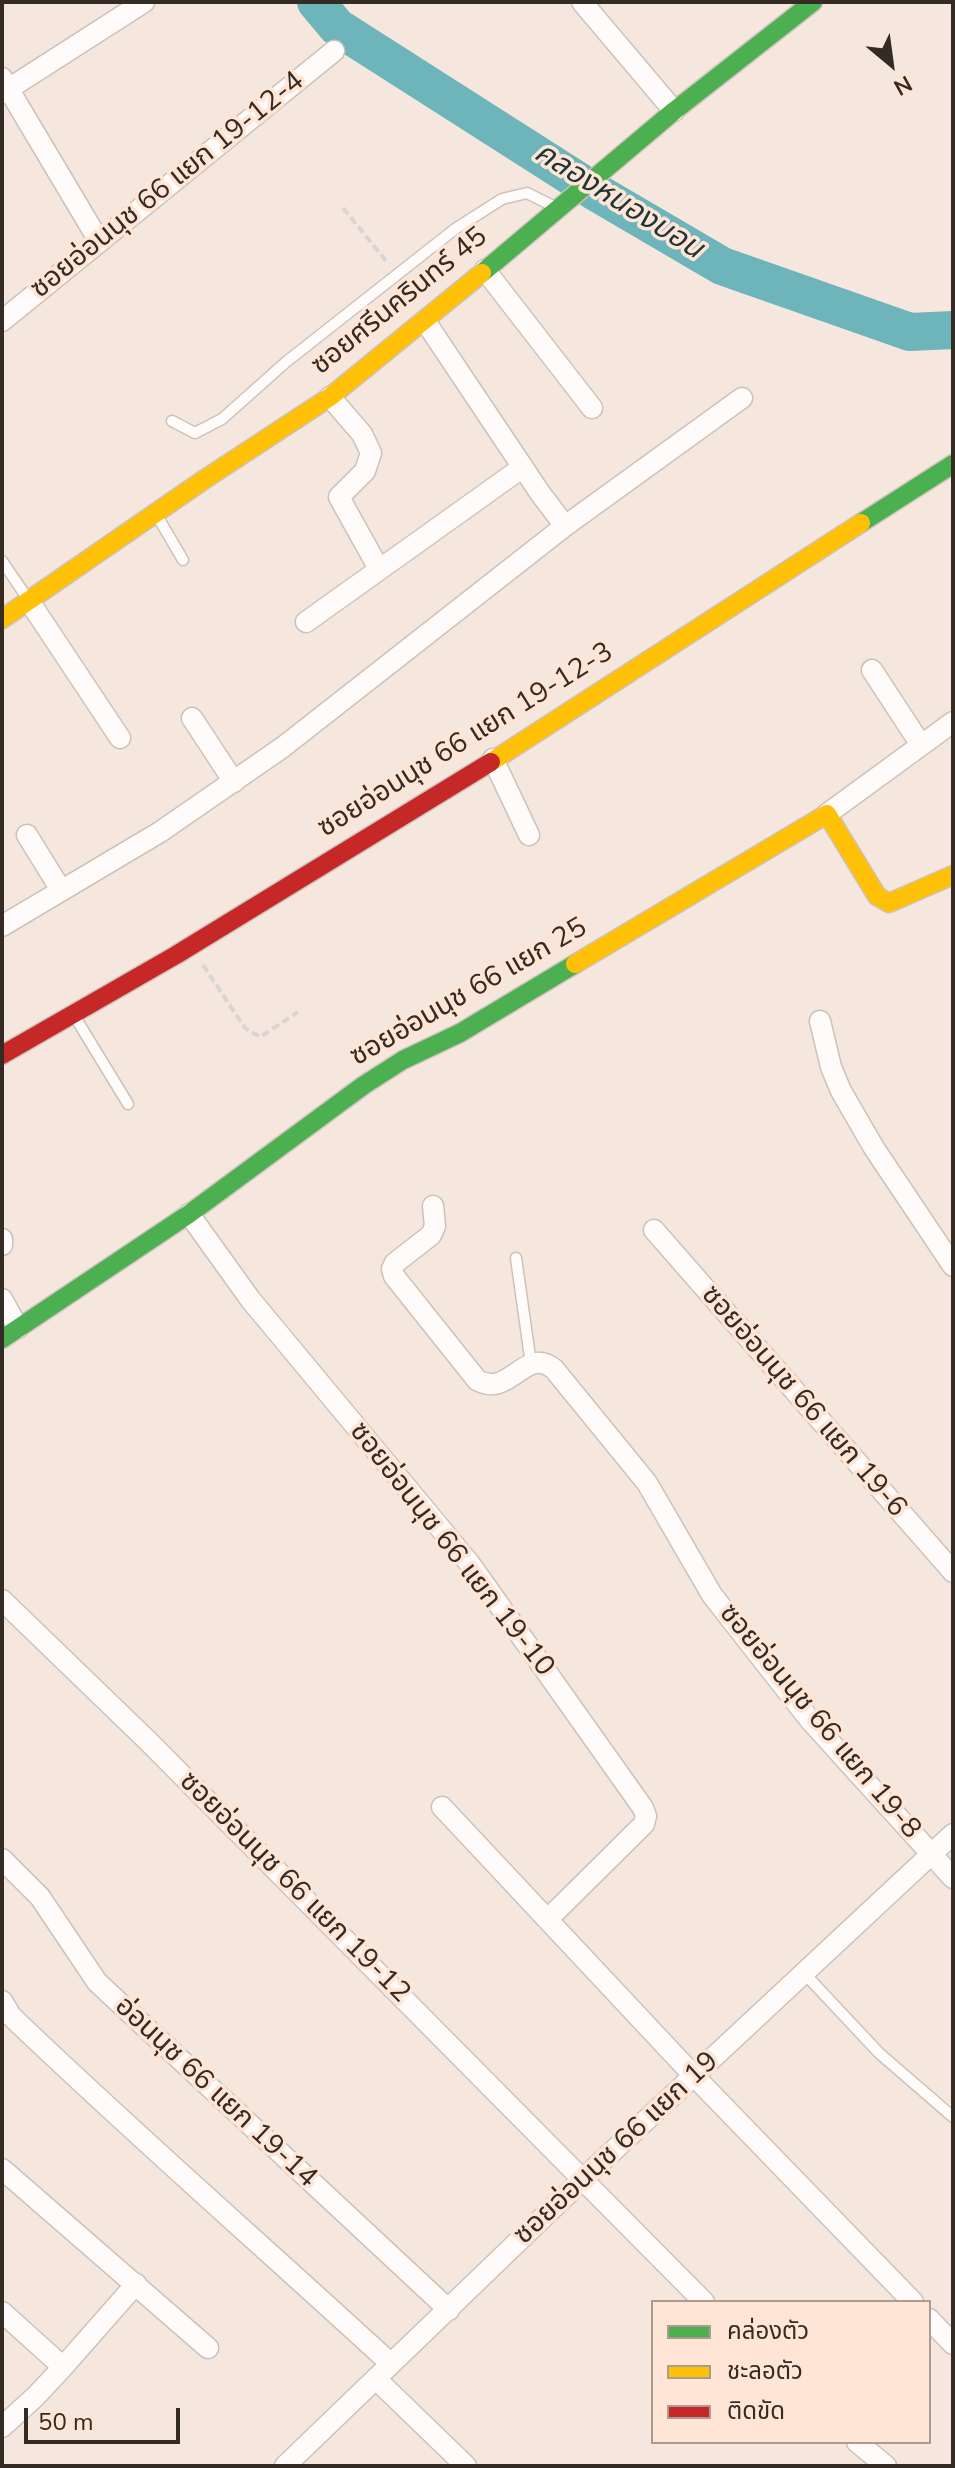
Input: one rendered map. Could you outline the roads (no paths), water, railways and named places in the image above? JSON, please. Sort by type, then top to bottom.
[{"type":"street","points":[[99,241],[5,86],[144,2]]},
{"type":"street","points":[[582,2],[674,111]]},
{"type":"street","name":"ซอยศรีนครินทร์ 45","points":[[2,619],[330,397],[804,5]]},
{"type":"street","name":"ซอยอ่อนนุช 66 แยก 19-12-4","points":[[2,321],[334,51]]},
{"type":"street","points":[[485,270],[592,408]]},
{"type":"street","points":[[425,321],[565,526]]},
{"type":"street","points":[[330,397],[362,434],[371,453],[365,471],[339,497],[379,569]]},
{"type":"street","points":[[2,926],[160,832],[234,782],[565,526],[742,398]]},
{"type":"street","name":"ซอยอ่อนนุช 66 แยก 19-12-3","points":[[2,1055],[190,947],[493,759],[953,464]]},
{"type":"street","points":[[306,622],[523,467]]},
{"type":"street","points":[[29,601],[120,738]]},
{"type":"street","points":[[872,670],[921,745]]},
{"type":"street","points":[[192,718],[234,782]]},
{"type":"street","points":[[953,722],[827,814],[877,896],[889,903],[953,875]]},
{"type":"street","points":[[493,759],[529,835]]},
{"type":"street","name":"ซอยอ่อนนุช 66 แยก 25","points":[[10,1333],[189,1214],[403,1060],[460,1033],[827,814]]},
{"type":"street","points":[[27,835],[61,890]]},
{"type":"street","points":[[820,1021],[831,1067],[841,1091],[874,1148],[953,1266]]},
{"type":"street","points":[[433,1206],[435,1226],[431,1235],[395,1263],[392,1269],[394,1276],[477,1380],[497,1386],[531,1364]]},
{"type":"street","name":"ซอยอ่อนนุช 66 แยก 19-10","points":[[189,1214],[250,1299],[470,1564],[643,1808],[646,1816],[644,1824],[548,1919]]},
{"type":"street","name":"ซอยอ่อนนุช 66 แยก 19-6","points":[[654,1230],[953,1572]]},
{"type":"street","points":[[2,1299],[10,1333]]},
{"type":"street","name":"ซอยอ่อนนุช 66 แยก 19-8","points":[[531,1364],[548,1364],[554,1369],[647,1483],[712,1595],[810,1720],[953,1878]]},
{"type":"street","name":"ซอยอ่อนนุช 66 แยก 19-12","points":[[2,1600],[149,1742],[702,2300]]},
{"type":"street","points":[[442,1807],[694,2076],[911,2300]]},
{"type":"street","name":"ซอยอ่อนนุช 66 แยก 19","points":[[285,2466],[583,2179],[953,1834]]},
{"type":"street","name":"อ่อนนุช 66 แยก 19-14","points":[[2,1859],[40,1897],[97,1982],[449,2310]]},
{"type":"street","points":[[2,2001],[11,2016],[95,2097],[196,2185],[384,2372],[466,2466]]},
{"type":"street","points":[[2,2169],[208,2348]]},
{"type":"street","points":[[2,2427],[36,2396],[136,2284]]},
{"type":"street","points":[[2,2312],[63,2367]]},
{"type":"street","points":[[931,2321],[953,2344]]},
{"type":"street","points":[[859,2444],[886,2466]]},
{"type":"lane","points":[[172,421],[195,433],[222,419],[286,362],[397,273],[455,229],[502,199],[527,193],[556,208]]},
{"type":"lane","points":[[156,514],[183,560]]},
{"type":"lane","points":[[2,561],[29,601]]},
{"type":"lane","points":[[73,1014],[128,1104]]},
{"type":"lane","points":[[516,1258],[531,1364]]},
{"type":"lane","points":[[805,1974],[879,2053],[953,2117]]},
{"type":"waterway","name":"คลองหนองบอน","points":[[316,2],[337,27],[594,191],[722,266],[910,332],[953,330]]}]
